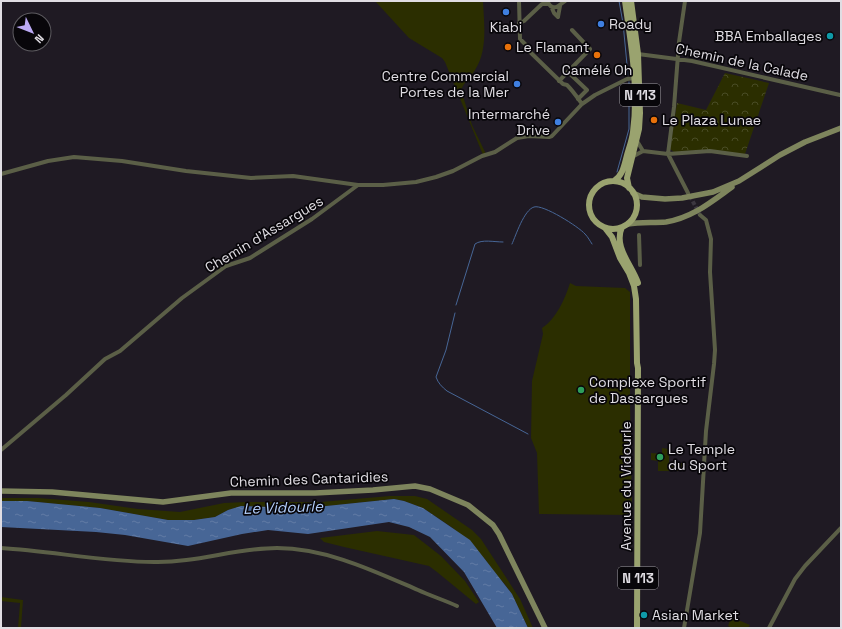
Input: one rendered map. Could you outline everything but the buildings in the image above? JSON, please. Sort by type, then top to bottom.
[{"type":"main road","name":"N 113","points":[[614,181],[623,172],[633,133],[634,78],[625,1]]},
{"type":"main road","name":"N 113","points":[[631,1],[638,54],[640,113],[639,129],[627,178],[631,191]]},
{"type":"main road","points":[[614,181],[624,184],[631,191],[636,201],[636,210],[628,224],[622,228],[612,229],[605,228],[596,223],[590,214],[589,209],[592,194],[599,186],[603,183],[614,181]]},
{"type":"main road","name":"Avenue du Vidourle","points":[[605,228],[612,237],[620,258],[629,273],[634,286],[636,300],[638,368],[637,628]]},
{"type":"main road","name":"Avenue du Vidourle","points":[[622,228],[619,238],[620,243],[623,253],[634,273],[640,293],[640,364],[638,368]]},
{"type":"street","points":[[519,1],[520,39],[528,47],[529,51],[559,81],[568,85],[582,104]]},
{"type":"street","points":[[519,16],[528,15],[541,1]]},
{"type":"street","points":[[685,1],[668,154],[688,193]]},
{"type":"street","points":[[519,23],[524,21],[542,4],[549,4],[555,7],[562,3]]},
{"type":"street","points":[[549,4],[558,17],[562,3]]},
{"type":"street","points":[[559,81],[590,48],[572,30]]},
{"type":"street","name":"Chemin de la Calade","points":[[638,54],[678,59],[840,95]]},
{"type":"street","points":[[568,72],[587,90],[578,99]]},
{"type":"street","points":[[1,174],[48,161],[81,157],[251,178],[293,176],[358,185],[383,185],[416,182],[453,171],[482,156],[495,152],[517,138],[529,136],[552,136],[582,104],[604,90],[627,79],[634,78]]},
{"type":"street","points":[[631,191],[646,198],[664,199],[682,198],[713,192],[739,181],[798,145],[841,128]]},
{"type":"street","points":[[636,141],[643,151]]},
{"type":"street","points":[[632,157],[643,151],[668,154],[710,151],[747,156]]},
{"type":"street","points":[[628,224],[661,222],[683,217],[702,208],[737,184],[739,181]]},
{"type":"street","name":"Chemin d'Assargues","points":[[1,450],[66,396],[105,360],[120,350],[182,298],[226,266],[250,258],[317,216],[358,185]]},
{"type":"street","points":[[684,628],[700,533],[706,431],[715,350],[710,272],[710,239],[706,220],[700,215]]},
{"type":"street","points":[[639,235],[640,265]]},
{"type":"street","name":"Chemin des Cantaridies","points":[[1,491],[52,492],[163,502],[231,493],[293,494],[373,490],[403,486],[415,486],[430,489],[468,505],[493,525],[499,534],[545,628]]},
{"type":"street","points":[[769,628],[795,579],[805,566],[841,528]]},
{"type":"street","points":[[1,548],[51,552],[95,559],[154,562],[187,561],[251,550],[276,548],[305,550],[365,568],[457,606]]},
{"type":"green space","points":[[375,1],[483,1],[484,45],[482,54],[475,70],[461,90],[472,125],[486,154],[483,155],[445,62],[442,58],[409,38]]},
{"type":"green space","points":[[725,73],[769,83],[745,154],[674,152],[670,149],[677,103],[706,110]]},
{"type":"green space","name":"Complexe Sportif de Dassargues","points":[[570,283],[576,286],[625,288],[630,292],[632,515],[539,514],[537,453],[531,438],[532,381],[543,334],[542,328],[556,314]]},
{"type":"green space","name":"Le Temple du Sport","points":[[662,448],[669,449],[669,463],[682,463],[682,471],[658,471],[658,461],[651,460],[651,453],[662,454]]},
{"type":"green space","points":[[390,496],[415,496],[427,499],[472,530],[481,539],[520,599],[533,628],[528,628],[512,594],[494,573],[485,559],[453,528],[423,508],[404,501],[394,499],[307,508],[241,506],[228,510],[215,517],[194,520],[168,520],[100,508],[27,501],[1,501],[1,498],[38,498],[180,512],[224,503],[321,502]]},
{"type":"green space","points":[[377,531],[414,535],[441,556],[465,581],[479,602],[476,604],[429,566],[324,542],[320,538]]},
{"type":"green space","points":[[1,597],[23,600],[21,628],[18,628],[20,603],[1,601]]},
{"type":"green space","points":[[731,617],[750,625],[748,628],[732,628],[728,626]]},
{"type":"water","name":"Le Vidourle","points":[[394,499],[423,508],[470,540],[512,594],[528,628],[497,628],[464,572],[430,537],[409,527],[389,522],[308,534],[268,530],[188,546],[125,535],[96,532],[1,527],[1,501],[27,501],[100,508],[168,520],[194,520],[215,517],[228,510],[241,506],[307,508]]},
{"type":"waterway","points":[[619,1],[623,23],[628,75]]},
{"type":"waterway","points":[[617,172],[629,129],[629,82]]},
{"type":"waterway","points":[[512,244],[524,218],[530,209],[534,207],[539,207],[553,212],[569,222],[585,234],[592,244]]},
{"type":"waterway","points":[[456,305],[475,244],[485,241],[503,242]]},
{"type":"waterway","points":[[455,313],[446,350],[436,377],[438,381],[447,391],[528,434]]},
{"type":"tunnel","points":[[690,196],[700,215]]},
{"type":"place","name":"Kiabi","points":[[506,12]]},
{"type":"place","name":"Roady","points":[[601,24]]},
{"type":"place","name":"BBA Emballages","points":[[830,36]]},
{"type":"place","name":"Le Flamant","points":[[508,47]]},
{"type":"place","name":"Camélé Oh","points":[[597,55]]},
{"type":"place","name":"Centre Commercial Portes de la Mer","points":[[517,84]]},
{"type":"place","name":"Le Plaza Lunae","points":[[654,120]]},
{"type":"place","name":"Intermarché Drive","points":[[558,122]]},
{"type":"place","name":"Complexe Sportif de Dassargues","points":[[581,390]]},
{"type":"place","name":"Le Temple du Sport","points":[[660,457]]},
{"type":"place","name":"Asian Market","points":[[644,615]]}]
